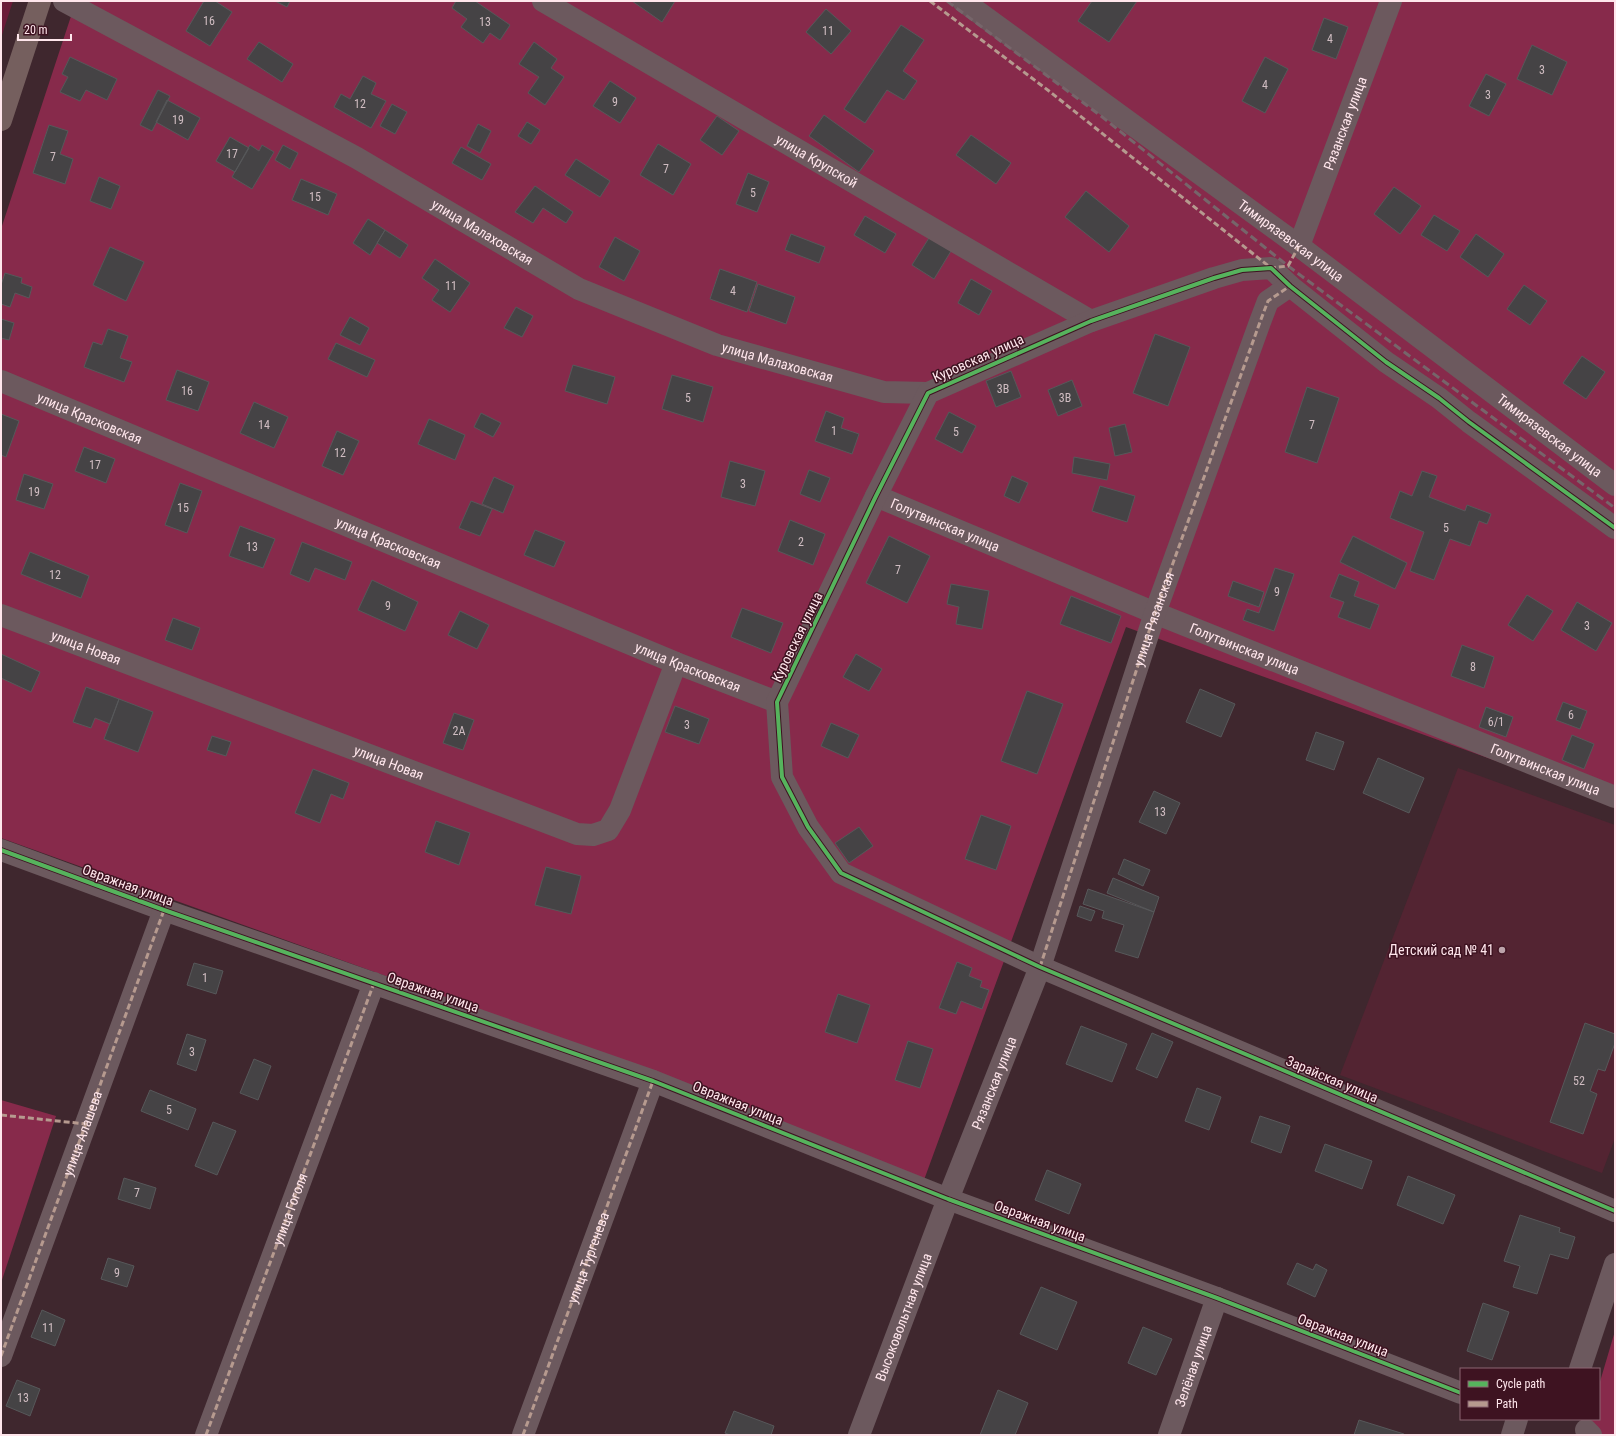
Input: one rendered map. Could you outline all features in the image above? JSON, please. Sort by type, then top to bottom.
[{"type":"main road","points":[[1,120],[40,1]]},
{"type":"street","name":"улица Малаховская","points":[[64,1],[357,158],[579,289],[717,345],[884,392],[928,393]]},
{"type":"street","name":"улица Крупской","points":[[543,1],[1091,321]]},
{"type":"street","name":"Тимирязевская улица","points":[[963,1],[1298,246],[1615,485]]},
{"type":"street","name":"Рязанская улица","points":[[1298,246],[1391,1]]},
{"type":"street","name":"Куровская улица","points":[[778,702],[876,496],[928,393],[1091,321],[1214,278],[1242,270],[1271,268],[1290,286]]},
{"type":"street","points":[[1290,286],[1386,362],[1439,398],[1469,422],[1615,528]]},
{"type":"street","name":"улица Рязанская","points":[[1040,967],[1155,614],[1268,301],[1290,286]]},
{"type":"street","name":"улица Красковская","points":[[1,381],[676,663],[778,702]]},
{"type":"street","name":"Голутвинская улица","points":[[876,496],[1155,614],[1615,797]]},
{"type":"street","name":"улица Новая","points":[[1,615],[577,834],[593,835],[608,830],[620,810],[676,663]]},
{"type":"street","name":"Зарайская улица","points":[[778,702],[782,777],[808,827],[841,873],[1040,967],[1615,1211]]},
{"type":"street","name":"Овражная улица","points":[[1,850],[164,910],[653,1081],[948,1199],[1217,1298],[1460,1392]]},
{"type":"street","name":"улица Алашева","points":[[1,1356],[164,910]]},
{"type":"street","name":"Рязанская улица","points":[[948,1199],[1040,967]]},
{"type":"street","name":"улица Гоголя","points":[[206,1435],[374,983]]},
{"type":"street","name":"улица Тургенева","points":[[523,1435],[653,1081]]},
{"type":"street","name":"Высоковольтная улица","points":[[859,1435],[948,1199]]},
{"type":"street","points":[[1580,1368],[1615,1264]]},
{"type":"street","name":"Зелёная улица","points":[[1169,1435],[1217,1298]]},
{"type":"street","points":[[1512,1435],[1518,1420]]},
{"type":"shaded area","points":[[1,1],[13,1],[1,38]]},
{"type":"shaded area","points":[[76,1],[1615,1],[1615,804],[1126,627],[924,1180],[589,1049],[1,838],[1,229]]},
{"type":"shaded area","name":"Детский сад № 41","points":[[1458,768],[1615,825],[1615,1138],[1602,1173],[1340,1075]]},
{"type":"shaded area","points":[[1,1100],[56,1116],[1,1283]]},
{"type":"shaded area","points":[[1615,1331],[1615,1435],[1584,1435],[1589,1420],[1600,1420],[1600,1382]]},
{"type":"building","points":[[204,1],[215,1],[232,12],[210,46],[186,31]]},
{"type":"building","points":[[275,1],[290,1],[287,7]]},
{"type":"building","points":[[456,1],[475,1],[510,25],[500,40],[490,33],[483,43],[461,27],[467,19],[452,8]]},
{"type":"building","points":[[632,1],[675,1],[662,22]]},
{"type":"building","points":[[1092,1],[1137,1],[1109,42],[1078,21]]},
{"type":"building","points":[[826,9],[851,31],[831,54],[806,32]]},
{"type":"building","points":[[1324,18],[1348,27],[1336,59],[1312,50]]},
{"type":"building","points":[[901,25],[924,40],[903,71],[917,81],[904,100],[887,90],[865,123],[844,109]]},
{"type":"building","points":[[259,42],[293,64],[282,82],[247,59]]},
{"type":"building","points":[[534,42],[557,59],[551,68],[564,77],[545,105],[528,93],[539,77],[519,64]]},
{"type":"building","points":[[1532,45],[1567,62],[1552,95],[1517,79]]},
{"type":"building","points":[[70,57],[117,79],[107,100],[86,90],[80,101],[60,92],[68,77],[62,74]]},
{"type":"building","points":[[1265,57],[1288,69],[1265,113],[1242,101]]},
{"type":"building","points":[[1486,74],[1506,84],[1489,116],[1469,106]]},
{"type":"building","points":[[363,76],[376,83],[371,94],[386,101],[371,128],[334,107],[341,94],[350,99]]},
{"type":"building","points":[[610,81],[636,98],[620,123],[593,106]]},
{"type":"building","points":[[158,90],[170,96],[152,131],[140,125]]},
{"type":"building","points":[[167,100],[200,118],[188,140],[156,122]]},
{"type":"building","points":[[392,104],[407,112],[395,134],[380,126]]},
{"type":"building","points":[[824,115],[874,151],[859,172],[809,136]]},
{"type":"building","points":[[717,116],[739,131],[722,155],[700,140]]},
{"type":"building","points":[[527,122],[540,130],[531,144],[518,136]]},
{"type":"building","points":[[478,124],[491,131],[480,153],[467,146]]},
{"type":"building","points":[[49,125],[68,131],[60,154],[73,159],[65,184],[33,173]]},
{"type":"building","points":[[971,135],[1011,163],[996,184],[956,155]]},
{"type":"building","points":[[230,137],[249,148],[235,172],[216,161]]},
{"type":"building","points":[[658,144],[691,164],[673,195],[640,175]]},
{"type":"building","points":[[250,145],[259,151],[262,145],[274,152],[252,189],[232,177]]},
{"type":"building","points":[[283,145],[298,153],[290,169],[275,160]]},
{"type":"building","points":[[461,147],[491,164],[482,180],[452,163]]},
{"type":"building","points":[[576,159],[610,181],[600,197],[565,175]]},
{"type":"building","points":[[748,173],[769,182],[757,212],[736,204]]},
{"type":"building","points":[[99,177],[120,186],[111,209],[90,201]]},
{"type":"building","points":[[301,179],[337,194],[328,215],[292,200]]},
{"type":"building","points":[[535,186],[573,212],[566,223],[543,208],[533,223],[515,212]]},
{"type":"building","points":[[1394,187],[1421,206],[1400,234],[1374,214]]},
{"type":"building","points":[[1086,191],[1129,226],[1109,252],[1065,217]]},
{"type":"building","points":[[1434,215],[1460,231],[1447,251],[1421,235]]},
{"type":"building","points":[[865,216],[896,234],[885,253],[854,235]]},
{"type":"building","points":[[368,219],[385,230],[370,255],[353,243]]},
{"type":"building","points":[[385,230],[408,245],[400,258],[377,243]]},
{"type":"building","points":[[791,234],[825,247],[819,263],[785,250]]},
{"type":"building","points":[[1476,234],[1504,254],[1488,277],[1460,257]]},
{"type":"building","points":[[615,237],[640,251],[624,281],[599,267]]},
{"type":"building","points":[[929,238],[951,251],[934,279],[912,265]]},
{"type":"building","points":[[110,247],[144,262],[126,301],[93,285]]},
{"type":"building","points":[[435,259],[470,283],[450,312],[432,300],[439,290],[422,278]]},
{"type":"building","points":[[720,269],[757,282],[747,312],[710,299]]},
{"type":"building","points":[[5,273],[22,278],[21,283],[32,287],[29,298],[15,293],[10,307],[1,304],[1,285]]},
{"type":"building","points":[[971,279],[992,291],[979,315],[958,303]]},
{"type":"building","points":[[758,284],[795,297],[786,324],[749,311]]},
{"type":"building","points":[[1524,285],[1547,301],[1530,325],[1507,309]]},
{"type":"building","points":[[516,307],[533,316],[522,337],[504,328]]},
{"type":"building","points":[[350,317],[369,328],[360,345],[340,335]]},
{"type":"building","points":[[1,319],[14,323],[9,340],[1,338]]},
{"type":"building","points":[[108,329],[128,336],[120,358],[132,362],[124,382],[84,367],[93,342],[102,345]]},
{"type":"building","points":[[1155,334],[1190,347],[1168,406],[1133,393]]},
{"type":"building","points":[[336,343],[375,360],[367,377],[328,359]]},
{"type":"building","points":[[1582,356],[1605,372],[1586,399],[1563,383]]},
{"type":"building","points":[[573,365],[615,377],[607,404],[565,391]]},
{"type":"building","points":[[177,370],[209,382],[198,411],[166,400]]},
{"type":"building","points":[[1011,371],[1021,397],[996,407],[986,381]]},
{"type":"building","points":[[672,375],[713,387],[703,422],[662,409]]},
{"type":"building","points":[[1072,380],[1082,406],[1058,416],[1048,390]]},
{"type":"building","points":[[1307,387],[1339,398],[1317,463],[1285,452]]},
{"type":"building","points":[[254,402],[288,417],[274,448],[240,433]]},
{"type":"building","points":[[826,411],[844,418],[841,428],[859,434],[852,454],[815,441]]},
{"type":"building","points":[[949,412],[976,426],[962,453],[935,439]]},
{"type":"building","points":[[481,413],[501,423],[493,437],[474,427]]},
{"type":"building","points":[[1,414],[19,421],[6,457],[1,455]]},
{"type":"building","points":[[429,419],[465,435],[455,460],[418,444]]},
{"type":"building","points":[[1125,424],[1132,452],[1115,456],[1109,428]]},
{"type":"building","points":[[337,431],[359,441],[343,475],[322,466]]},
{"type":"building","points":[[84,447],[115,459],[106,483],[75,471]]},
{"type":"building","points":[[1074,457],[1110,464],[1107,480],[1072,473]]},
{"type":"building","points":[[730,461],[765,471],[755,506],[721,497]]},
{"type":"building","points":[[809,470],[830,478],[820,502],[800,494]]},
{"type":"building","points":[[1422,471],[1437,476],[1429,497],[1465,511],[1467,505],[1491,514],[1487,524],[1479,521],[1470,546],[1450,539],[1434,580],[1410,571],[1424,532],[1390,518],[1400,491],[1412,496]]},
{"type":"building","points":[[24,474],[53,484],[44,509],[16,500]]},
{"type":"building","points":[[1012,476],[1028,483],[1019,503],[1004,496]]},
{"type":"building","points":[[494,477],[514,486],[503,513],[482,504]]},
{"type":"building","points":[[180,483],[202,491],[187,533],[165,525]]},
{"type":"building","points":[[1100,486],[1135,496],[1127,522],[1092,511]]},
{"type":"building","points":[[471,501],[492,509],[480,536],[459,528]]},
{"type":"building","points":[[790,520],[825,534],[813,565],[778,551]]},
{"type":"building","points":[[240,526],[275,539],[263,568],[229,556]]},
{"type":"building","points":[[535,530],[565,542],[554,567],[524,555]]},
{"type":"building","points":[[889,536],[930,556],[907,603],[866,583]]},
{"type":"building","points":[[1353,536],[1407,563],[1395,589],[1340,562]]},
{"type":"building","points":[[302,542],[352,562],[345,580],[315,568],[309,582],[290,574]]},
{"type":"building","points":[[30,552],[89,576],[81,598],[21,574]]},
{"type":"building","points":[[1275,568],[1294,574],[1274,631],[1243,620],[1247,609],[1259,613]]},
{"type":"building","points":[[1339,574],[1359,582],[1354,596],[1379,605],[1370,629],[1338,617],[1344,602],[1330,597]]},
{"type":"building","points":[[372,580],[418,602],[405,631],[358,610]]},
{"type":"building","points":[[1233,581],[1264,592],[1259,607],[1228,596]]},
{"type":"building","points":[[951,584],[989,591],[982,629],[956,624],[959,607],[947,604]]},
{"type":"building","points":[[1527,595],[1553,611],[1533,641],[1508,625]]},
{"type":"building","points":[[1071,596],[1121,616],[1111,643],[1060,624]]},
{"type":"building","points":[[1577,602],[1612,623],[1596,651],[1561,630]]},
{"type":"building","points":[[742,608],[783,623],[771,653],[731,637]]},
{"type":"building","points":[[460,611],[489,625],[477,649],[448,635]]},
{"type":"building","points":[[173,618],[200,628],[192,650],[165,640]]},
{"type":"building","points":[[1462,645],[1494,657],[1484,688],[1451,676]]},
{"type":"building","points":[[1,654],[40,672],[31,692],[1,678]]},
{"type":"building","points":[[856,654],[882,669],[869,691],[843,677]]},
{"type":"building","points":[[86,687],[119,699],[110,724],[95,718],[91,728],[73,722]]},
{"type":"building","points":[[1200,689],[1235,704],[1221,737],[1186,722]]},
{"type":"building","points":[[1027,691],[1063,704],[1037,774],[1001,761]]},
{"type":"building","points":[[119,699],[153,712],[138,752],[104,739]]},
{"type":"building","points":[[1563,702],[1587,711],[1580,729],[1556,720]]},
{"type":"building","points":[[675,706],[709,719],[699,744],[665,732]]},
{"type":"building","points":[[1486,707],[1513,717],[1506,737],[1479,727]]},
{"type":"building","points":[[454,713],[474,720],[463,750],[443,743]]},
{"type":"building","points":[[831,723],[859,735],[848,758],[821,746]]},
{"type":"building","points":[[1316,732],[1344,742],[1334,770],[1306,760]]},
{"type":"building","points":[[1572,735],[1594,744],[1584,769],[1562,760]]},
{"type":"building","points":[[212,736],[231,742],[226,756],[207,750]]},
{"type":"building","points":[[1378,758],[1424,778],[1409,813],[1363,793]]},
{"type":"building","points":[[313,769],[349,783],[343,799],[331,794],[320,823],[295,813]]},
{"type":"building","points":[[1154,791],[1180,803],[1166,834],[1139,822]]},
{"type":"building","points":[[981,815],[1011,826],[996,870],[965,859]]},
{"type":"building","points":[[436,821],[470,833],[459,865],[425,852]]},
{"type":"building","points":[[859,827],[873,846],[849,863],[835,843]]},
{"type":"building","points":[[1124,859],[1150,870],[1143,886],[1118,874]]},
{"type":"building","points":[[546,867],[581,876],[571,914],[535,905]]},
{"type":"building","points":[[1113,878],[1159,897],[1154,912],[1107,893]]},
{"type":"building","points":[[1088,889],[1154,912],[1138,958],[1115,951],[1124,925],[1102,918],[1104,911],[1083,904]]},
{"type":"building","points":[[1080,906],[1095,911],[1091,921],[1077,916]]},
{"type":"building","points":[[957,962],[972,968],[969,976],[982,981],[980,987],[989,990],[982,1009],[961,1001],[956,1014],[939,1008]]},
{"type":"building","points":[[194,963],[223,971],[216,994],[187,985]]},
{"type":"building","points":[[838,994],[870,1005],[857,1043],[825,1032]]},
{"type":"building","points":[[1585,1023],[1615,1034],[1615,1043],[1605,1071],[1598,1069],[1590,1091],[1597,1094],[1583,1134],[1550,1122]]},
{"type":"building","points":[[1081,1026],[1127,1044],[1112,1082],[1066,1064]]},
{"type":"building","points":[[1152,1033],[1173,1042],[1157,1078],[1136,1069]]},
{"type":"building","points":[[187,1034],[206,1040],[196,1071],[177,1064]]},
{"type":"building","points":[[908,1041],[933,1049],[920,1088],[895,1080]]},
{"type":"building","points":[[254,1059],[271,1066],[258,1100],[240,1093]]},
{"type":"building","points":[[1197,1088],[1221,1097],[1209,1130],[1185,1121]]},
{"type":"building","points":[[150,1090],[196,1109],[188,1130],[141,1111]]},
{"type":"building","points":[[1260,1116],[1290,1126],[1281,1153],[1251,1142]]},
{"type":"building","points":[[213,1122],[236,1131],[217,1175],[195,1166]]},
{"type":"building","points":[[1325,1144],[1372,1161],[1362,1189],[1315,1171]]},
{"type":"building","points":[[1047,1170],[1081,1184],[1069,1214],[1035,1200]]},
{"type":"building","points":[[1408,1176],[1455,1195],[1443,1224],[1397,1205]]},
{"type":"building","points":[[124,1178],[156,1188],[150,1209],[118,1199]]},
{"type":"building","points":[[1520,1215],[1560,1228],[1559,1232],[1575,1237],[1568,1259],[1550,1254],[1537,1294],[1513,1287],[1520,1266],[1504,1261]]},
{"type":"building","points":[[108,1258],[134,1266],[127,1287],[101,1279]]},
{"type":"building","points":[[1297,1263],[1313,1270],[1316,1264],[1327,1270],[1315,1297],[1287,1284]]},
{"type":"building","points":[[1041,1287],[1077,1302],[1057,1350],[1020,1334]]},
{"type":"building","points":[[1483,1303],[1509,1312],[1492,1360],[1467,1351]]},
{"type":"building","points":[[42,1310],[65,1320],[55,1346],[31,1337]]},
{"type":"building","points":[[1143,1327],[1172,1339],[1156,1375],[1128,1363]]},
{"type":"building","points":[[17,1380],[40,1389],[30,1416],[6,1406]]},
{"type":"building","points":[[998,1390],[1028,1403],[1015,1435],[980,1435]]},
{"type":"building","points":[[734,1411],[774,1426],[771,1435],[730,1435],[725,1433]]},
{"type":"building","points":[[1359,1420],[1404,1434],[1404,1435],[1354,1435]]},
{"type":"railway","points":[[947,1],[1101,116],[1288,266],[1615,508]]},
{"type":"marked path","points":[[930,1],[1049,91],[1271,268],[1288,266],[1299,246]]},
{"type":"marked path","points":[[1040,967],[1155,613],[1260,322],[1268,301],[1290,286]]},
{"type":"marked path","points":[[1,1356],[164,910]]},
{"type":"marked path","points":[[206,1435],[374,983]]},
{"type":"marked path","points":[[523,1435],[653,1081]]},
{"type":"marked path","points":[[1,1115],[86,1124]]},
{"type":"cycle path","points":[[1615,528],[1469,422],[1439,398],[1386,362],[1290,286],[1271,268],[1242,270],[1214,278],[1091,321],[928,393],[876,496],[777,702],[782,777],[808,827],[841,873],[1040,967],[1615,1211]]},
{"type":"cycle path","points":[[1,850],[164,910],[653,1081],[948,1199],[1217,1298],[1460,1393]]},
{"type":"place","name":"Детский сад № 41","points":[[1502,950]]}]
